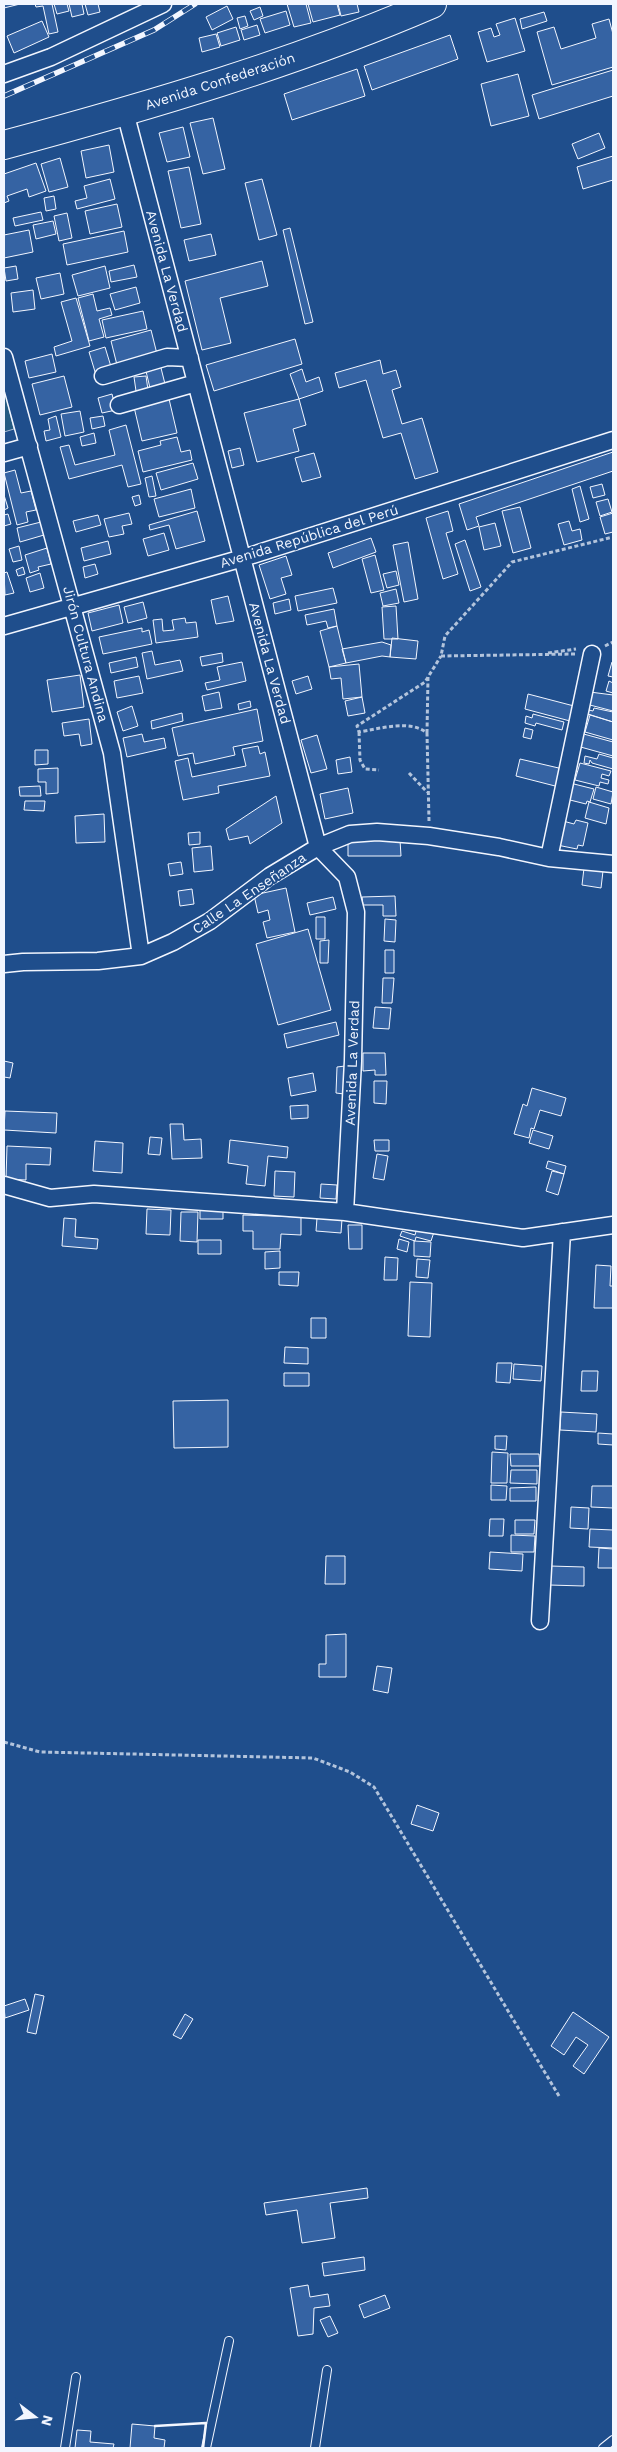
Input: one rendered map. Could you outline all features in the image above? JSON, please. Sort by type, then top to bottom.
[{"type":"highway","name":"Avenida Confederación","points":[[4,144],[125,112],[375,28],[432,4]]},
{"type":"street","points":[[4,74],[51,56],[163,4]]},
{"type":"street","name":"Avenida La Verdad","points":[[125,112],[318,847],[347,877],[356,912],[353,1061],[344,1212]]},
{"type":"street","name":"Jirón Cultura Andina","points":[[4,357],[73,604],[112,753],[141,956]]},
{"type":"street","points":[[103,376],[167,357],[190,358]]},
{"type":"street","points":[[119,405],[196,383]]},
{"type":"street","name":"Avenida República del Perú","points":[[4,626],[73,604],[243,558],[613,440]]},
{"type":"street","points":[[4,453],[29,446]]},
{"type":"street","points":[[549,858],[589,650]]},
{"type":"street","name":"Calle La Enseñanza","points":[[4,964],[98,961],[141,956],[173,942],[210,921],[270,876],[318,847],[350,834],[376,832],[429,836],[499,847],[549,858],[613,864]]},
{"type":"street","points":[[4,1185],[50,1198],[94,1194],[344,1212],[523,1238],[613,1225]]},
{"type":"street","points":[[540,1621],[562,1232]]},
{"type":"lane","points":[[206,2448],[228,2341]]},
{"type":"lane","points":[[315,2448],[327,2370]]},
{"type":"lane","points":[[65,2448],[76,2377]]},
{"type":"lane","points":[[603,2448],[613,2440]]},
{"type":"path","points":[[379,770],[365,769],[360,760],[357,726],[425,682],[440,656],[445,636],[512,562],[613,537]]},
{"type":"path","points":[[440,656],[532,655],[589,650],[613,642]]},
{"type":"path","points":[[532,655],[589,650]]},
{"type":"path","points":[[428,676],[429,836]]},
{"type":"path","points":[[359,732],[393,727],[420,727],[427,733]]},
{"type":"path","points":[[409,773],[428,792]]},
{"type":"path","points":[[4,1742],[40,1752],[313,1758],[350,1772],[374,1787],[559,2096]]},
{"type":"shaded area","points":[[4,388],[14,429],[4,432]]},
{"type":"building","points":[[4,4],[20,4],[4,8]]},
{"type":"building","points":[[35,4],[52,4],[58,32],[49,34],[43,6],[36,7]]},
{"type":"building","points":[[54,4],[67,4],[69,11],[57,14]]},
{"type":"building","points":[[69,4],[82,4],[84,14],[72,17]]},
{"type":"building","points":[[85,4],[98,4],[100,12],[88,15]]},
{"type":"building","points":[[287,4],[306,4],[311,23],[294,27]]},
{"type":"building","points":[[308,4],[337,4],[340,15],[313,22]]},
{"type":"building","points":[[338,4],[357,4],[359,12],[341,16]]},
{"type":"building","points":[[227,6],[233,19],[212,30],[206,17]]},
{"type":"building","points":[[260,7],[263,16],[254,20],[250,11]]},
{"type":"building","points":[[286,11],[290,25],[265,33],[260,19]]},
{"type":"building","points":[[544,12],[547,21],[522,29],[520,19]]},
{"type":"building","points":[[245,16],[248,26],[240,29],[237,18]]},
{"type":"building","points":[[515,18],[525,51],[487,62],[478,32],[491,28],[494,37],[500,35],[496,24]]},
{"type":"building","points":[[609,19],[613,34],[613,67],[552,85],[537,32],[554,27],[561,49],[596,38],[592,24]]},
{"type":"building","points":[[42,21],[49,37],[14,53],[7,36]]},
{"type":"building","points":[[257,25],[260,35],[244,40],[241,30]]},
{"type":"building","points":[[236,27],[240,40],[221,46],[217,33]]},
{"type":"building","points":[[216,34],[220,47],[202,52],[199,38]]},
{"type":"building","points":[[450,35],[458,59],[372,90],[364,66]]},
{"type":"building","points":[[357,69],[365,96],[292,120],[284,94]]},
{"type":"building","points":[[613,70],[613,96],[539,119],[532,95]]},
{"type":"building","points":[[518,74],[529,116],[491,126],[481,84]]},
{"type":"building","points":[[213,118],[225,169],[203,174],[190,123]]},
{"type":"building","points":[[183,127],[190,157],[167,162],[159,133]]},
{"type":"building","points":[[599,133],[605,148],[578,159],[572,144]]},
{"type":"building","points":[[109,145],[114,172],[86,178],[81,151]]},
{"type":"building","points":[[613,156],[613,180],[583,189],[577,167]]},
{"type":"building","points":[[60,158],[68,187],[49,192],[41,164]]},
{"type":"building","points":[[36,163],[46,191],[29,197],[27,189],[7,196],[9,201],[4,203],[4,174]]},
{"type":"building","points":[[189,167],[201,224],[181,228],[168,171]]},
{"type":"building","points":[[110,179],[115,199],[77,209],[75,201],[87,198],[84,186]]},
{"type":"building","points":[[262,179],[277,235],[259,240],[245,183]]},
{"type":"building","points":[[54,196],[56,209],[46,211],[44,198]]},
{"type":"building","points":[[117,204],[122,227],[90,234],[85,211]]},
{"type":"building","points":[[41,212],[43,220],[15,226],[13,218]]},
{"type":"building","points":[[67,213],[72,238],[59,241],[54,216]]},
{"type":"building","points":[[53,221],[56,234],[36,239],[33,225]]},
{"type":"building","points":[[290,228],[313,322],[305,324],[283,230]]},
{"type":"building","points":[[29,230],[33,252],[4,258],[4,235]]},
{"type":"building","points":[[124,231],[128,252],[67,265],[63,244]]},
{"type":"building","points":[[211,234],[216,255],[189,261],[184,240]]},
{"type":"building","points":[[262,261],[268,286],[220,298],[231,343],[202,350],[185,281]]},
{"type":"building","points":[[134,265],[137,277],[111,282],[109,271]]},
{"type":"building","points":[[16,266],[18,279],[6,281],[4,268]]},
{"type":"building","points":[[105,266],[110,288],[78,296],[72,275]]},
{"type":"building","points":[[60,273],[64,294],[41,299],[36,278]]},
{"type":"building","points":[[136,287],[140,303],[115,310],[110,294]]},
{"type":"building","points":[[33,290],[35,309],[13,312],[11,293]]},
{"type":"building","points":[[93,294],[97,311],[110,308],[112,315],[99,319],[104,337],[89,341],[78,298]]},
{"type":"building","points":[[76,298],[90,346],[56,356],[54,347],[72,341],[61,302]]},
{"type":"building","points":[[143,311],[147,329],[106,338],[102,320]]},
{"type":"building","points":[[151,330],[157,354],[117,365],[111,341]]},
{"type":"building","points":[[295,339],[302,364],[214,391],[206,365]]},
{"type":"building","points":[[105,347],[112,370],[96,375],[89,352]]},
{"type":"building","points":[[52,354],[56,372],[29,378],[25,361]]},
{"type":"building","points":[[380,360],[383,374],[396,370],[401,387],[392,390],[402,424],[422,418],[438,472],[415,479],[401,433],[383,438],[366,380],[339,388],[335,373]]},
{"type":"building","points":[[160,364],[165,384],[150,388],[145,367]]},
{"type":"building","points":[[302,369],[306,382],[319,377],[323,391],[299,399],[290,374]]},
{"type":"building","points":[[64,376],[72,407],[40,415],[32,384]]},
{"type":"building","points":[[146,376],[148,390],[136,391],[134,377]]},
{"type":"building","points":[[112,394],[116,410],[102,413],[98,398]]},
{"type":"building","points":[[169,399],[177,433],[142,441],[134,407]]},
{"type":"building","points":[[299,399],[306,425],[293,429],[299,451],[257,462],[244,413]]},
{"type":"building","points":[[80,411],[84,432],[65,436],[61,414]]},
{"type":"building","points":[[56,416],[61,437],[46,441],[44,431],[50,430],[48,419]]},
{"type":"building","points":[[103,416],[105,426],[92,429],[90,418]]},
{"type":"building","points":[[126,425],[141,484],[128,487],[122,465],[69,479],[60,447],[69,445],[75,465],[115,455],[109,430]]},
{"type":"building","points":[[94,433],[96,443],[82,446],[80,437]]},
{"type":"building","points":[[177,437],[181,452],[190,450],[192,460],[143,472],[138,451],[161,445],[160,441]]},
{"type":"building","points":[[240,448],[244,465],[232,468],[228,451]]},
{"type":"building","points":[[613,452],[613,471],[476,517],[479,526],[467,530],[459,504]]},
{"type":"building","points":[[314,453],[321,477],[302,482],[295,458]]},
{"type":"building","points":[[193,463],[198,479],[161,490],[156,473]]},
{"type":"building","points":[[15,470],[21,493],[31,491],[36,510],[26,512],[28,522],[17,525],[4,473]]},
{"type":"building","points":[[152,476],[156,496],[149,497],[145,478]]},
{"type":"building","points":[[602,484],[605,495],[593,498],[590,487]]},
{"type":"building","points":[[580,486],[589,519],[580,522],[572,489]]},
{"type":"building","points":[[191,489],[195,508],[159,517],[154,499]]},
{"type":"building","points":[[4,495],[8,508],[4,510]]},
{"type":"building","points":[[139,495],[141,504],[135,506],[132,497]]},
{"type":"building","points":[[608,499],[612,512],[600,516],[596,502]]},
{"type":"building","points":[[520,507],[531,548],[513,553],[502,511]]},
{"type":"building","points":[[197,511],[205,541],[176,549],[169,525],[150,530],[149,525]]},
{"type":"building","points":[[448,511],[453,531],[446,533],[458,574],[443,579],[426,518]]},
{"type":"building","points":[[129,513],[132,524],[122,526],[124,534],[109,537],[104,519]]},
{"type":"building","points":[[613,513],[613,532],[605,534],[600,517]]},
{"type":"building","points":[[8,514],[11,524],[4,526],[4,515]]},
{"type":"building","points":[[98,515],[101,525],[76,532],[73,521]]},
{"type":"building","points":[[569,521],[572,531],[580,529],[582,540],[564,545],[558,524]]},
{"type":"building","points":[[41,522],[44,535],[20,542],[17,528]]},
{"type":"building","points":[[495,523],[501,546],[484,550],[479,527]]},
{"type":"building","points":[[164,533],[169,550],[148,556],[143,539]]},
{"type":"building","points":[[371,538],[376,552],[333,568],[328,553]]},
{"type":"building","points":[[465,540],[481,587],[470,591],[455,544]]},
{"type":"building","points":[[108,541],[111,554],[84,561],[81,548]]},
{"type":"building","points":[[408,542],[418,599],[404,602],[393,545]]},
{"type":"building","points":[[19,546],[22,560],[13,562],[9,549]]},
{"type":"building","points":[[47,548],[51,564],[38,567],[39,570],[30,573],[25,555]]},
{"type":"building","points":[[375,555],[384,590],[371,593],[362,559]]},
{"type":"building","points":[[286,556],[292,575],[281,578],[286,594],[270,599],[259,565]]},
{"type":"building","points":[[95,564],[98,574],[85,578],[83,567]]},
{"type":"building","points":[[23,567],[25,574],[18,576],[16,570]]},
{"type":"building","points":[[396,571],[399,585],[387,588],[383,574]]},
{"type":"building","points":[[7,572],[14,593],[5,595],[4,573]]},
{"type":"building","points":[[40,573],[44,588],[30,592],[26,578]]},
{"type":"building","points":[[333,588],[337,603],[298,611],[295,596]]},
{"type":"building","points":[[396,589],[399,603],[383,606],[380,593]]},
{"type":"building","points":[[228,596],[234,621],[216,624],[211,600]]},
{"type":"building","points":[[289,599],[291,610],[275,614],[273,603]]},
{"type":"building","points":[[143,602],[147,618],[128,623],[124,607]]},
{"type":"building","points":[[119,605],[123,623],[92,631],[88,613]]},
{"type":"building","points":[[396,606],[398,639],[384,639],[382,607]]},
{"type":"building","points":[[334,609],[337,626],[328,628],[326,621],[307,625],[305,615]]},
{"type":"building","points":[[185,618],[186,623],[196,622],[198,637],[156,643],[153,620],[162,619],[163,631],[174,630],[172,620]]},
{"type":"building","points":[[337,626],[346,663],[329,667],[320,631]]},
{"type":"building","points":[[142,628],[142,632],[149,630],[152,644],[103,654],[99,637]]},
{"type":"building","points":[[392,638],[418,641],[416,659],[390,657]]},
{"type":"building","points":[[382,642],[391,645],[390,657],[382,656],[346,663],[342,649]]},
{"type":"building","points":[[152,651],[155,665],[180,660],[183,671],[147,679],[142,653]]},
{"type":"building","points":[[222,653],[223,662],[202,666],[200,657]]},
{"type":"building","points":[[136,657],[138,667],[111,673],[109,663]]},
{"type":"building","points":[[242,662],[246,681],[207,690],[205,683],[220,680],[217,667]]},
{"type":"building","points":[[613,663],[613,677],[608,676]]},
{"type":"building","points":[[359,664],[362,697],[343,699],[341,678],[331,679],[329,667]]},
{"type":"building","points":[[80,675],[84,707],[52,712],[47,680]]},
{"type":"building","points":[[139,676],[143,693],[117,698],[114,681]]},
{"type":"building","points":[[308,676],[312,689],[296,694],[292,681]]},
{"type":"building","points":[[609,681],[613,683],[613,693],[606,691]]},
{"type":"building","points":[[219,692],[222,708],[205,711],[202,696]]},
{"type":"building","points":[[590,692],[613,695],[613,711],[586,704]]},
{"type":"building","points":[[528,694],[574,706],[570,721],[525,709]]},
{"type":"building","points":[[362,697],[365,713],[348,716],[345,701]]},
{"type":"building","points":[[250,701],[251,707],[239,710],[238,704]]},
{"type":"building","points":[[132,706],[138,726],[123,731],[117,712]]},
{"type":"building","points":[[594,708],[613,712],[613,722],[588,714],[589,710],[593,711]]},
{"type":"building","points":[[257,709],[263,741],[233,747],[235,755],[195,764],[193,753],[178,756],[172,728]]},
{"type":"building","points":[[182,713],[183,721],[152,729],[151,721]]},
{"type":"building","points":[[533,714],[564,722],[562,730],[536,723],[535,726],[525,723],[526,716],[532,718]]},
{"type":"building","points":[[590,715],[613,722],[613,740],[585,732]]},
{"type":"building","points":[[89,719],[92,744],[81,746],[79,734],[64,736],[62,723]]},
{"type":"building","points":[[525,728],[533,730],[531,739],[523,737]]},
{"type":"building","points":[[580,733],[613,742],[613,756],[577,746]]},
{"type":"building","points":[[142,734],[144,742],[164,738],[166,748],[127,757],[123,738]]},
{"type":"building","points":[[317,735],[327,769],[311,773],[301,740]]},
{"type":"building","points":[[258,746],[260,754],[265,752],[270,776],[218,786],[219,793],[183,800],[175,761],[188,758],[192,777],[246,766],[242,749]]},
{"type":"building","points":[[35,750],[48,750],[48,764],[35,765]]},
{"type":"building","points":[[599,754],[613,758],[613,769],[592,763],[590,760],[589,764],[584,763],[585,756],[597,759]]},
{"type":"building","points":[[350,757],[352,772],[338,774],[336,760]]},
{"type":"building","points":[[520,759],[563,769],[559,787],[516,776]]},
{"type":"building","points":[[580,763],[611,771],[609,776],[602,774],[601,778],[609,780],[608,784],[600,782],[599,786],[575,780]]},
{"type":"building","points":[[58,768],[58,793],[46,794],[46,782],[38,782],[38,769]]},
{"type":"building","points":[[570,783],[594,789],[590,802],[587,801],[586,804],[566,799]]},
{"type":"building","points":[[40,786],[41,796],[20,796],[19,787]]},
{"type":"building","points":[[596,787],[613,792],[611,804],[593,799]]},
{"type":"building","points":[[348,788],[353,813],[325,819],[320,794]]},
{"type":"building","points":[[276,796],[282,823],[250,844],[248,836],[229,840],[226,829]]},
{"type":"building","points":[[25,801],[45,801],[44,811],[24,810]]},
{"type":"building","points":[[589,802],[609,808],[606,824],[585,818]]},
{"type":"building","points":[[104,814],[105,842],[76,843],[75,816]]},
{"type":"building","points":[[576,820],[588,823],[583,846],[578,845],[577,849],[557,845],[563,821],[574,824]]},
{"type":"building","points":[[200,832],[200,844],[189,845],[188,833]]},
{"type":"building","points":[[400,840],[401,856],[348,856],[348,841]]},
{"type":"building","points":[[211,846],[213,870],[194,872],[192,848]]},
{"type":"building","points":[[181,862],[183,874],[170,876],[168,864]]},
{"type":"building","points":[[584,868],[603,871],[601,888],[582,885]]},
{"type":"building","points":[[286,888],[295,932],[267,938],[263,922],[270,920],[268,910],[258,913],[254,895]]},
{"type":"building","points":[[192,889],[194,904],[180,906],[178,891]]},
{"type":"building","points":[[395,896],[396,916],[383,916],[383,905],[363,905],[362,897]]},
{"type":"building","points":[[333,897],[336,909],[310,915],[307,903]]},
{"type":"building","points":[[316,917],[325,917],[325,939],[316,939]]},
{"type":"building","points":[[385,919],[396,920],[395,942],[384,941]]},
{"type":"building","points":[[308,929],[331,1010],[278,1025],[256,944]]},
{"type":"building","points":[[329,940],[328,963],[320,963],[320,941]]},
{"type":"building","points":[[385,950],[394,950],[394,973],[385,973]]},
{"type":"building","points":[[383,978],[394,978],[392,1003],[382,1003]]},
{"type":"building","points":[[375,1007],[391,1008],[389,1029],[373,1028]]},
{"type":"building","points":[[336,1022],[339,1035],[287,1048],[284,1034]]},
{"type":"building","points":[[363,1053],[385,1053],[386,1075],[375,1075],[375,1070],[363,1071]]},
{"type":"building","points":[[4,1061],[13,1063],[10,1078],[4,1077]]},
{"type":"building","points":[[345,1066],[344,1094],[336,1093],[337,1067]]},
{"type":"building","points":[[313,1073],[316,1091],[291,1096],[288,1078]]},
{"type":"building","points":[[374,1081],[387,1081],[386,1104],[374,1103]]},
{"type":"building","points":[[532,1088],[566,1098],[561,1116],[540,1110],[534,1129],[531,1128],[529,1138],[514,1134],[523,1104],[527,1106]]},
{"type":"building","points":[[308,1105],[308,1118],[291,1119],[290,1106]]},
{"type":"building","points":[[5,1111],[57,1113],[56,1133],[4,1130]]},
{"type":"building","points":[[170,1124],[183,1124],[184,1140],[201,1139],[202,1158],[172,1159]]},
{"type":"building","points":[[533,1130],[553,1136],[549,1149],[529,1143]]},
{"type":"building","points":[[150,1137],[162,1138],[160,1155],[148,1154]]},
{"type":"building","points":[[230,1140],[288,1147],[287,1158],[268,1156],[265,1186],[246,1184],[248,1166],[228,1163]]},
{"type":"building","points":[[374,1140],[389,1140],[389,1151],[375,1151]]},
{"type":"building","points":[[95,1141],[123,1143],[122,1173],[93,1171]]},
{"type":"building","points":[[7,1146],[51,1148],[50,1165],[26,1164],[26,1180],[6,1179]]},
{"type":"building","points":[[377,1154],[388,1156],[384,1180],[373,1178]]},
{"type":"building","points":[[548,1161],[566,1166],[564,1174],[546,1168]]},
{"type":"building","points":[[275,1171],[295,1172],[294,1197],[274,1196]]},
{"type":"building","points":[[552,1171],[564,1174],[558,1195],[546,1191]]},
{"type":"building","points":[[321,1184],[337,1185],[336,1199],[320,1198]]},
{"type":"building","points":[[200,1204],[223,1205],[223,1219],[200,1219]]},
{"type":"building","points":[[147,1209],[171,1210],[170,1235],[146,1234]]},
{"type":"building","points":[[181,1212],[198,1212],[197,1242],[180,1241]]},
{"type":"building","points":[[243,1215],[301,1217],[301,1235],[281,1234],[280,1249],[253,1249],[253,1231],[243,1231]]},
{"type":"building","points":[[64,1218],[76,1219],[75,1237],[98,1239],[97,1249],[62,1246]]},
{"type":"building","points":[[317,1218],[342,1219],[341,1233],[316,1231]]},
{"type":"building","points":[[418,1224],[435,1229],[431,1241],[416,1237],[415,1241],[400,1236],[402,1231],[415,1235]]},
{"type":"building","points":[[348,1225],[362,1225],[362,1249],[349,1249]]},
{"type":"building","points":[[399,1239],[409,1242],[407,1252],[397,1249]]},
{"type":"building","points":[[198,1240],[221,1240],[221,1254],[198,1254]]},
{"type":"building","points":[[414,1241],[431,1242],[430,1257],[414,1256]]},
{"type":"building","points":[[280,1251],[280,1268],[265,1269],[265,1252]]},
{"type":"building","points":[[385,1257],[398,1258],[397,1280],[384,1280]]},
{"type":"building","points":[[417,1259],[430,1260],[428,1278],[416,1277]]},
{"type":"building","points":[[596,1265],[611,1266],[610,1286],[613,1286],[613,1308],[594,1308]]},
{"type":"building","points":[[279,1272],[299,1272],[298,1286],[279,1285]]},
{"type":"building","points":[[410,1282],[432,1283],[430,1337],[408,1336]]},
{"type":"building","points":[[311,1318],[326,1318],[326,1338],[311,1338]]},
{"type":"building","points":[[285,1347],[308,1348],[308,1364],[284,1363]]},
{"type":"building","points":[[497,1363],[512,1363],[510,1383],[496,1382]]},
{"type":"building","points":[[514,1364],[542,1366],[541,1381],[513,1379]]},
{"type":"building","points":[[582,1371],[598,1371],[597,1391],[581,1391]]},
{"type":"building","points":[[284,1373],[309,1373],[309,1386],[284,1386]]},
{"type":"building","points":[[228,1400],[228,1447],[174,1448],[173,1401]]},
{"type":"building","points":[[561,1412],[597,1414],[596,1432],[560,1430]]},
{"type":"building","points":[[598,1433],[613,1434],[613,1445],[598,1444]]},
{"type":"building","points":[[495,1436],[507,1436],[506,1450],[495,1449]]},
{"type":"building","points":[[492,1452],[508,1453],[507,1483],[491,1483]]},
{"type":"building","points":[[510,1454],[539,1454],[540,1466],[511,1466]]},
{"type":"building","points":[[511,1470],[537,1470],[537,1484],[510,1483]]},
{"type":"building","points":[[491,1485],[507,1486],[506,1500],[491,1500]]},
{"type":"building","points":[[592,1486],[613,1486],[613,1508],[591,1507]]},
{"type":"building","points":[[536,1487],[536,1501],[510,1501],[510,1488]]},
{"type":"building","points":[[571,1507],[589,1508],[588,1529],[570,1528]]},
{"type":"building","points":[[490,1519],[504,1519],[503,1536],[489,1536]]},
{"type":"building","points":[[515,1520],[535,1520],[534,1534],[515,1534]]},
{"type":"building","points":[[590,1529],[613,1530],[613,1548],[589,1547]]},
{"type":"building","points":[[511,1535],[535,1536],[534,1552],[511,1552]]},
{"type":"building","points":[[599,1548],[613,1549],[613,1568],[598,1568]]},
{"type":"building","points":[[490,1552],[523,1554],[522,1571],[489,1569]]},
{"type":"building","points":[[326,1556],[345,1556],[345,1584],[325,1584]]},
{"type":"building","points":[[550,1566],[584,1567],[584,1586],[549,1585]]},
{"type":"building","points":[[346,1634],[346,1677],[319,1677],[319,1664],[326,1664],[326,1635]]},
{"type":"building","points":[[377,1666],[392,1668],[388,1693],[373,1690]]},
{"type":"building","points":[[417,1805],[439,1813],[433,1831],[411,1824]]},
{"type":"building","points":[[35,1994],[44,1996],[36,2034],[27,2032]]},
{"type":"building","points":[[25,1999],[29,2010],[5,2018],[4,2006]]},
{"type":"building","points":[[573,2012],[609,2037],[584,2074],[573,2066],[588,2045],[576,2037],[564,2055],[551,2046]]},
{"type":"building","points":[[185,2014],[193,2019],[181,2039],[173,2035]]},
{"type":"building","points":[[367,2188],[368,2198],[330,2203],[335,2238],[302,2243],[297,2210],[266,2215],[264,2203]]},
{"type":"building","points":[[364,2257],[365,2270],[324,2276],[322,2263]]},
{"type":"building","points":[[308,2285],[310,2297],[328,2294],[330,2306],[314,2308],[313,2334],[298,2336],[290,2288]]},
{"type":"building","points":[[385,2295],[390,2308],[364,2318],[359,2305]]},
{"type":"building","points":[[330,2316],[338,2333],[328,2337],[320,2320]]},
{"type":"building","points":[[132,2424],[155,2426],[154,2438],[165,2440],[164,2448],[130,2448]]},
{"type":"building","points":[[77,2430],[91,2431],[90,2442],[114,2444],[113,2448],[75,2448]]},
{"type":"railway","points":[[4,96],[154,30],[195,4]]},
{"type":"wall","points":[[155,2426],[206,2423],[203,2448]]}]
